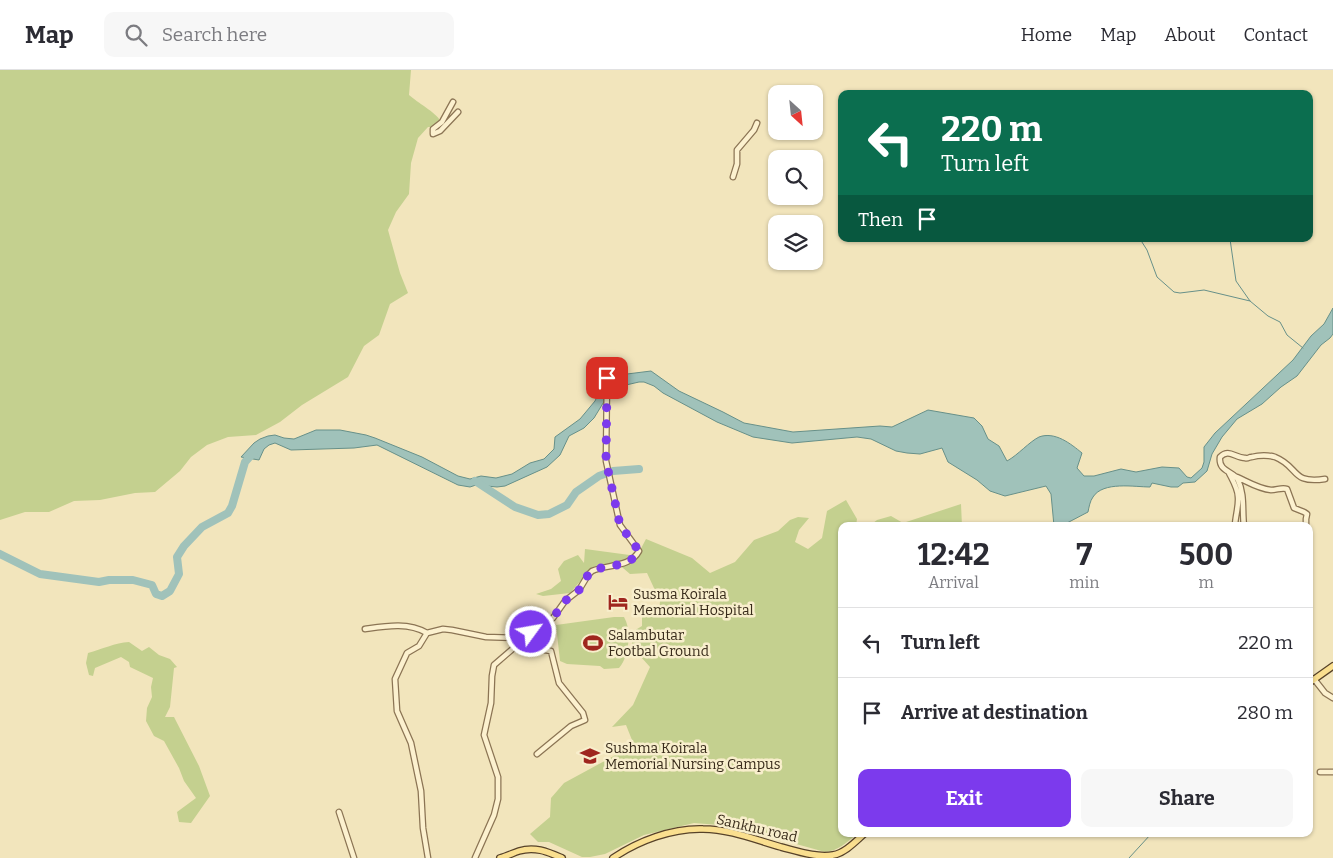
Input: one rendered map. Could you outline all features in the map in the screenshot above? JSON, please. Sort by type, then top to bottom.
[{"type":"main road","points":[[1313,680],[1333,666]]},
{"type":"main road","name":"Sankhu road","points":[[613,858],[652,837],[703,829],[730,832],[792,850],[836,857],[860,837]]},
{"type":"main road","points":[[500,858],[521,850],[532,849],[546,851],[562,858]]},
{"type":"street","points":[[453,102],[442,122],[433,130],[433,134],[440,131],[458,112]]},
{"type":"street","points":[[734,177],[738,164],[737,150],[754,130],[757,123]]},
{"type":"street","points":[[475,858],[494,815],[498,800],[498,777],[484,735],[491,703],[493,668],[496,661],[516,646],[521,638],[553,618],[565,601],[579,590],[592,571],[623,563],[632,559],[638,553],[637,547],[620,525],[607,468],[605,435],[608,400],[607,378]]},
{"type":"street","points":[[1235,522],[1239,500],[1238,494],[1230,474],[1219,459],[1223,454],[1229,452],[1246,459],[1260,456],[1274,457],[1283,461],[1304,479],[1311,481],[1326,479]]},
{"type":"street","points":[[1230,474],[1256,486],[1271,490],[1287,489],[1294,508],[1307,514],[1306,522]]},
{"type":"street","points":[[1237,477],[1244,500],[1244,522]]},
{"type":"street","points":[[365,629],[400,625],[412,626],[426,633],[443,629],[486,637],[521,638],[533,648],[551,651],[559,683],[583,713],[585,720],[571,726],[537,754]]},
{"type":"street","points":[[426,633],[419,646],[407,653],[395,678],[397,710],[411,743],[422,791],[422,828],[428,858]]},
{"type":"street","points":[[1313,683],[1333,698]]},
{"type":"street","points":[[1320,772],[1333,772]]},
{"type":"street","points":[[339,812],[354,858]]},
{"type":"green space","points":[[0,70],[411,70],[409,95],[435,114],[440,120],[432,127],[428,127],[418,138],[411,163],[409,194],[396,212],[388,230],[400,273],[408,293],[390,304],[379,335],[364,346],[348,377],[302,405],[280,422],[256,435],[228,437],[207,445],[191,457],[180,471],[155,492],[135,493],[100,500],[74,501],[49,512],[25,512],[0,520]]},
{"type":"green space","points":[[846,500],[857,519],[857,522],[838,522],[838,837],[853,837],[838,848],[825,852],[732,826],[694,823],[644,835],[605,854],[590,857],[582,857],[549,842],[538,842],[530,834],[550,817],[551,798],[564,783],[634,745],[626,725],[612,727],[633,705],[650,667],[632,647],[632,632],[642,626],[642,617],[659,612],[660,601],[647,573],[630,574],[616,562],[590,570],[570,593],[543,596],[536,594],[551,589],[561,581],[558,569],[564,561],[578,555],[584,563],[585,549],[637,556],[646,539],[692,558],[710,573],[735,562],[754,540],[778,531],[790,520],[798,517],[809,518],[799,530],[795,542],[808,549],[822,538],[827,511]]},
{"type":"green space","points":[[961,504],[962,522],[906,522]]},
{"type":"green space","points":[[891,516],[901,522],[874,522],[877,520]]},
{"type":"green space","name":"Salambutar Footbal Ground","points":[[624,617],[629,636],[625,657],[619,668],[604,669],[600,666],[567,664],[560,661],[556,625]]},
{"type":"green space","points":[[129,642],[142,651],[149,647],[159,655],[170,659],[177,667],[174,668],[170,707],[165,717],[174,717],[199,766],[210,796],[191,823],[179,822],[177,812],[196,798],[184,781],[164,741],[154,736],[146,721],[147,708],[152,697],[151,687],[153,678],[130,667],[129,662],[121,657],[95,668],[93,676],[89,675],[86,663],[88,653]]},
{"type":"water","points":[[1333,308],[1333,334],[1330,338],[1321,345],[1297,376],[1262,404],[1237,419],[1222,437],[1212,454],[1207,471],[1195,482],[1183,483],[1178,487],[1152,483],[1150,487],[1120,486],[1104,489],[1093,497],[1088,512],[1069,522],[1054,522],[1051,494],[1046,486],[1005,496],[990,491],[977,480],[948,462],[942,448],[920,454],[896,451],[871,439],[857,437],[792,443],[753,437],[717,422],[644,382],[626,385],[613,392],[613,395],[605,400],[594,418],[584,428],[569,436],[560,455],[547,467],[505,486],[476,485],[470,487],[458,485],[377,445],[354,448],[291,450],[275,443],[264,449],[259,460],[241,457],[254,443],[268,436],[275,435],[294,439],[316,430],[340,430],[375,438],[422,457],[458,476],[470,479],[481,476],[496,478],[512,474],[530,463],[544,459],[554,449],[555,437],[580,419],[595,401],[603,384],[627,374],[651,371],[679,391],[744,423],[793,432],[880,426],[892,427],[928,410],[974,418],[982,426],[988,439],[999,446],[1007,461],[1039,437],[1051,436],[1062,439],[1082,453],[1077,468],[1084,476],[1094,476],[1121,469],[1136,472],[1162,467],[1179,468],[1187,477],[1191,478],[1202,468],[1204,447],[1215,433],[1293,360],[1311,336],[1324,324]]},
{"type":"waterway","points":[[1142,242],[1147,250],[1157,277],[1174,292],[1204,290],[1250,301]]},
{"type":"waterway","points":[[1230,242],[1236,281],[1250,301],[1268,316],[1280,322],[1287,335],[1303,348]]},
{"type":"waterway","points":[[0,554],[40,574],[99,582],[133,580],[152,585],[156,594],[162,596],[170,591],[179,574],[177,557],[184,546],[202,527],[228,513],[232,506],[245,462],[254,452]]},
{"type":"waterway","points":[[475,481],[515,507],[538,515],[549,514],[567,505],[576,492],[599,476],[613,471],[639,469]]},
{"type":"waterway","points":[[1129,858],[1148,837]]},
{"type":"place","name":"Susma Koirala Memorial Hospital","points":[[618,602]]},
{"type":"place","name":"Salambutar Footbal Ground","points":[[593,643]]},
{"type":"place","name":"Sushma Koirala Memorial Nursing Campus","points":[[590,756]]},
{"type":"route","points":[[531,632],[553,618],[565,601],[579,590],[592,571],[623,563],[630,560],[639,551],[620,525],[606,461],[607,378]]}]
